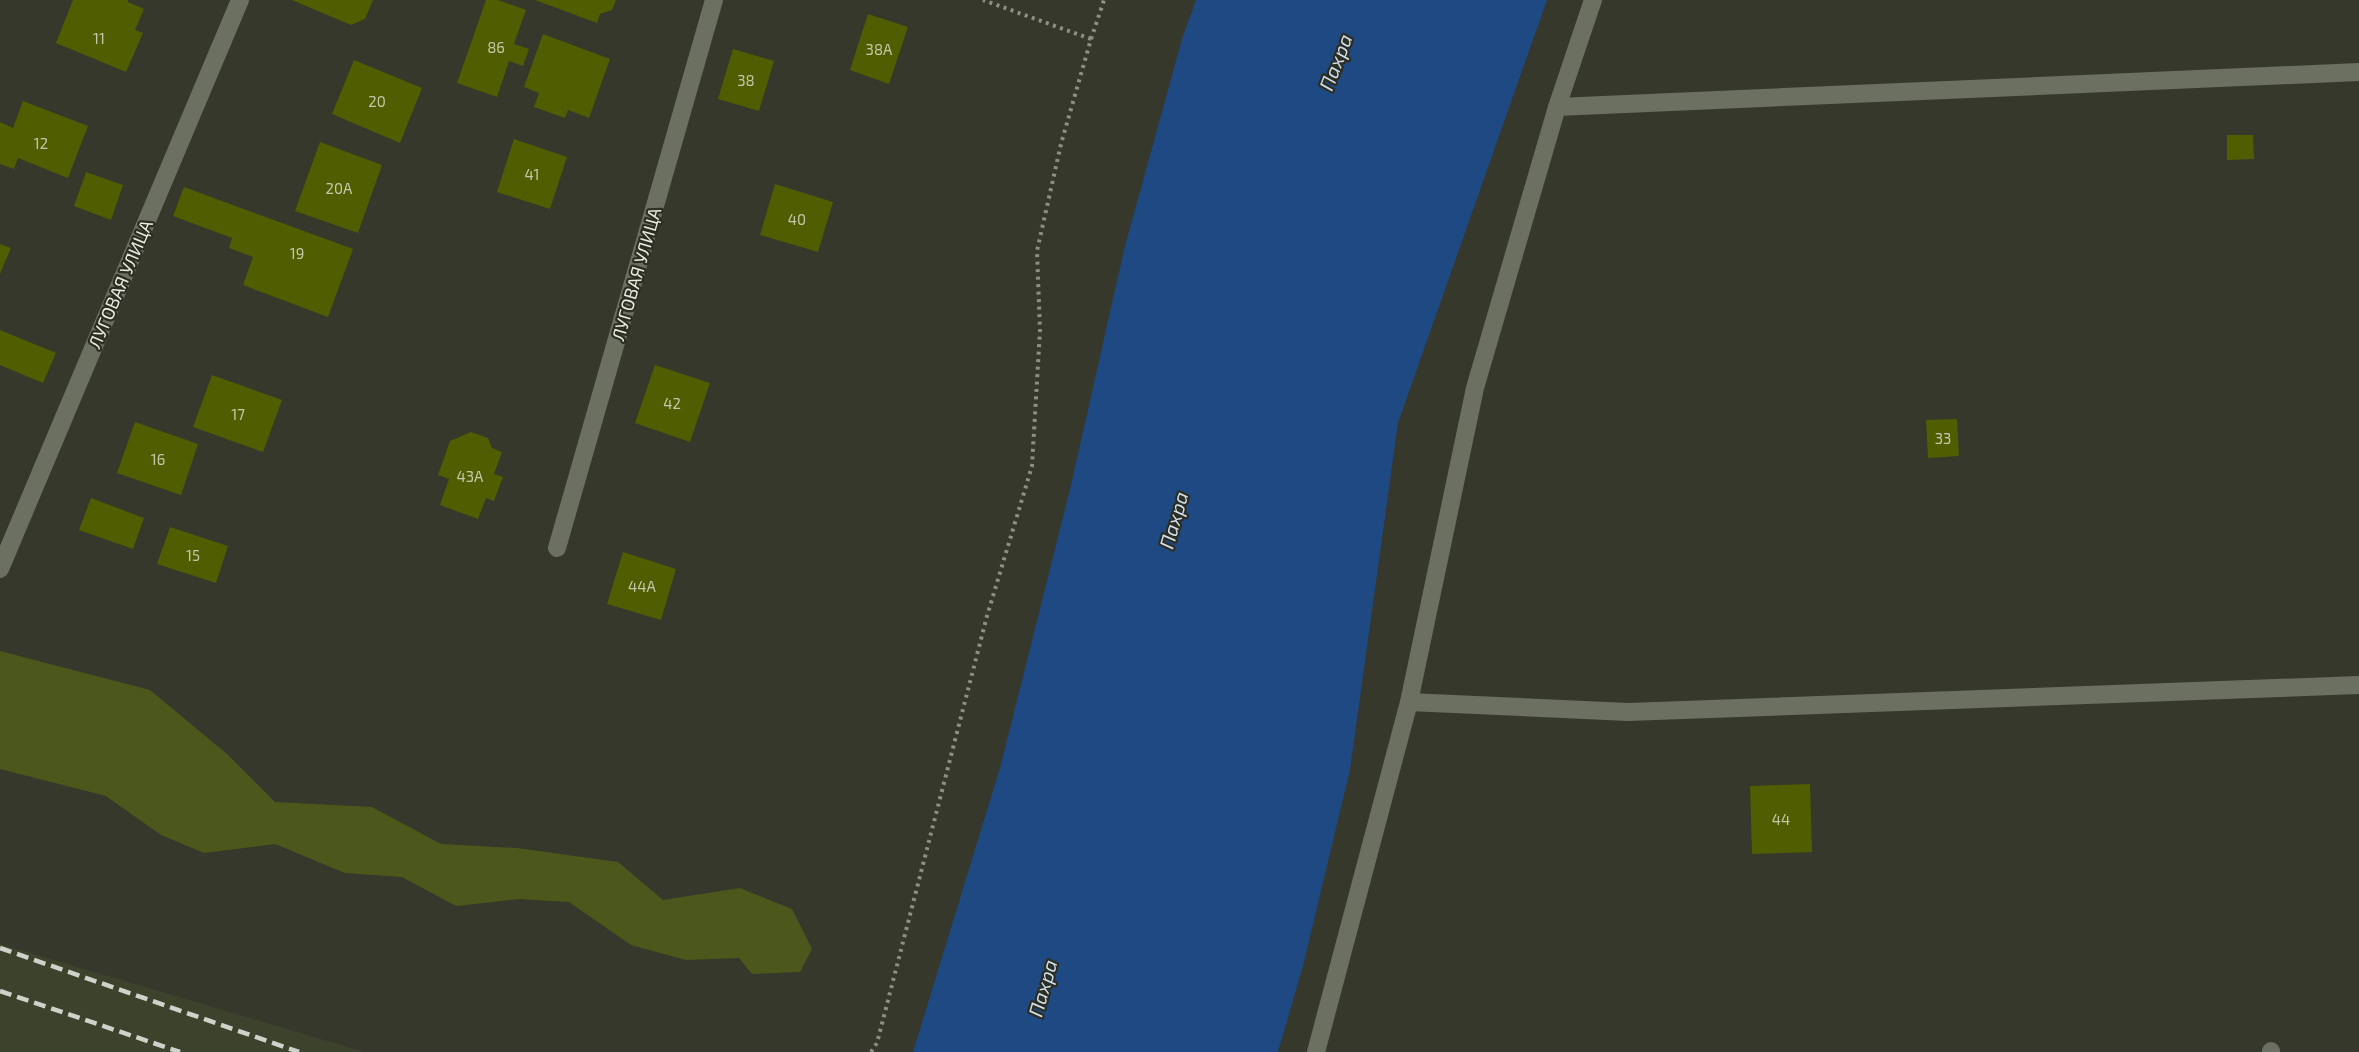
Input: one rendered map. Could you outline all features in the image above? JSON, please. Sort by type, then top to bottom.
[{"type":"street","name":"ЛУГОВАЯ УЛИЦА","points":[[0,569],[240,0]]},
{"type":"street","name":"ЛУГОВАЯ УЛИЦА","points":[[557,548],[714,0]]},
{"type":"street","points":[[1316,1052],[1408,702],[1475,388],[1557,107],[1593,0]]},
{"type":"street","points":[[1557,107],[2359,72]]},
{"type":"street","points":[[1408,702],[1628,712],[2359,685]]},
{"type":"path","points":[[983,0],[1091,39]]},
{"type":"path","points":[[871,1052],[877,1043],[987,616],[1032,466],[1040,330],[1037,251],[1062,144],[1104,0]]},
{"type":"shaded area","points":[[0,944],[365,1052],[0,1052]]},
{"type":"green space","points":[[0,651],[150,690],[227,754],[275,802],[372,807],[441,844],[517,848],[618,862],[663,900],[740,888],[792,909],[812,949],[800,972],[752,974],[739,958],[686,960],[631,945],[569,902],[519,899],[456,906],[402,877],[345,873],[275,844],[204,853],[161,835],[106,796],[0,769]]},
{"type":"water","name":"Пахра","points":[[1196,0],[1547,0],[1398,423],[1350,770],[1303,966],[1278,1052],[913,1052],[1000,768],[1071,485],[1125,246],[1182,39]]},
{"type":"building","points":[[73,0],[128,0],[144,9],[135,30],[143,33],[126,72],[56,43]]},
{"type":"building","points":[[292,0],[373,0],[365,19],[351,25]]},
{"type":"building","points":[[486,0],[498,0],[526,10],[514,44],[529,49],[523,66],[509,61],[497,97],[457,83]]},
{"type":"building","points":[[535,0],[616,0],[612,10],[600,14],[597,23]]},
{"type":"building","points":[[868,14],[908,27],[889,84],[850,70]]},
{"type":"building","points":[[543,34],[610,59],[589,118],[568,110],[565,118],[534,107],[539,93],[524,87]]},
{"type":"building","points":[[733,49],[774,61],[759,111],[718,99]]},
{"type":"building","points":[[354,60],[422,88],[400,143],[332,114]]},
{"type":"building","points":[[23,101],[88,126],[68,178],[18,158],[14,169],[0,164],[0,122],[13,128]]},
{"type":"building","points":[[2227,135],[2253,135],[2254,159],[2227,160]]},
{"type":"building","points":[[514,139],[567,157],[550,209],[497,192]]},
{"type":"building","points":[[320,142],[382,165],[358,233],[295,211]]},
{"type":"building","points":[[86,172],[123,185],[111,220],[74,206]]},
{"type":"building","points":[[775,184],[833,202],[818,252],[760,235]]},
{"type":"building","points":[[184,187],[353,249],[328,317],[243,285],[253,257],[229,248],[232,238],[173,216]]},
{"type":"building","points":[[0,244],[11,248],[0,274]]},
{"type":"building","points":[[0,330],[56,353],[43,383],[0,365]]},
{"type":"building","points":[[655,365],[710,383],[690,442],[635,423]]},
{"type":"building","points":[[212,375],[282,400],[263,452],[193,427]]},
{"type":"building","points":[[1957,419],[1959,456],[1928,458],[1926,420]]},
{"type":"building","points":[[135,422],[198,444],[181,495],[117,473]]},
{"type":"building","points":[[471,432],[488,438],[492,448],[502,452],[494,474],[503,477],[494,501],[486,498],[478,519],[440,505],[449,479],[438,475],[450,441]]},
{"type":"building","points":[[91,498],[144,518],[133,549],[79,530]]},
{"type":"building","points":[[170,527],[228,546],[216,583],[157,564]]},
{"type":"building","points":[[623,552],[676,569],[661,620],[607,604]]},
{"type":"building","points":[[1810,784],[1812,852],[1752,854],[1750,786]]},
{"type":"railway","points":[[0,948],[299,1052]]},
{"type":"railway","points":[[0,991],[180,1052]]}]
